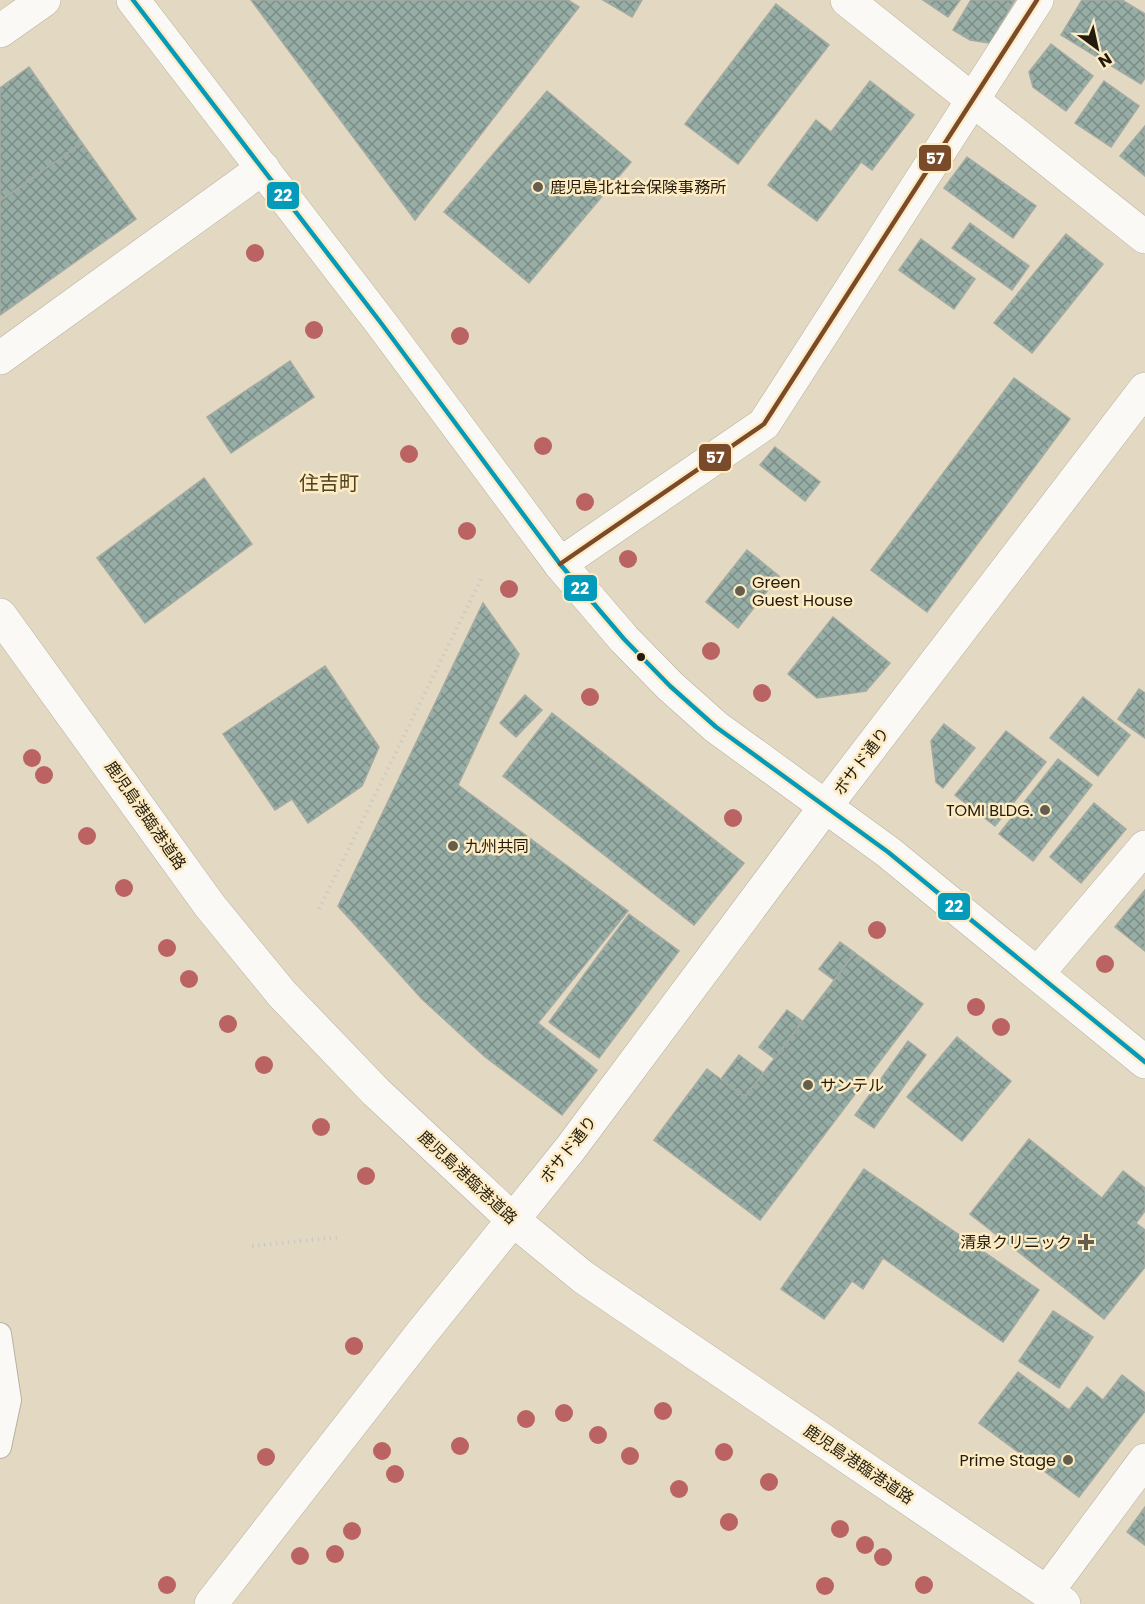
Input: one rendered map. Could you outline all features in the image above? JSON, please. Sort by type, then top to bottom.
[{"type":"street","points":[[0,31],[44,0]]},
{"type":"street","points":[[133,0],[560,564],[624,639],[670,686],[716,727],[888,852],[1145,1062]]},
{"type":"street","points":[[847,0],[1145,237]]},
{"type":"street","points":[[560,564],[764,424],[1037,0]]},
{"type":"street","points":[[0,358],[262,168]]},
{"type":"street","name":"ボサド通り","points":[[211,1604],[512,1219],[575,1142],[825,807],[1145,389]]},
{"type":"street","name":"鹿児島港臨港道路","points":[[0,615],[210,906],[282,994],[376,1092],[512,1219],[583,1277],[1056,1598]]},
{"type":"street","points":[[1038,974],[1145,847]]},
{"type":"street","points":[[1056,1598],[1145,1460]]},
{"type":"lane","points":[[0,1334],[10,1400],[0,1448]]},
{"type":"path","points":[[319,909],[483,575]]},
{"type":"path","points":[[252,1246],[340,1237]]},
{"type":"building","points":[[251,0],[568,0],[579,7],[415,220]]},
{"type":"building","points":[[603,0],[642,0],[632,17]]},
{"type":"building","points":[[923,0],[960,0],[948,17]]},
{"type":"building","points":[[971,0],[1015,0],[989,43],[970,40],[953,30]]},
{"type":"building","points":[[1082,0],[1122,0],[1145,14],[1145,78],[1141,84],[1061,35]]},
{"type":"building","points":[[776,4],[829,45],[738,164],[685,124]]},
{"type":"building","points":[[1051,44],[1093,76],[1066,111],[1033,87],[1029,72]]},
{"type":"building","points":[[29,67],[82,143],[0,201],[0,88]]},
{"type":"building","points":[[870,81],[914,115],[872,170],[861,162],[817,221],[768,185],[816,120],[831,132]]},
{"type":"building","points":[[1104,81],[1139,106],[1111,147],[1075,123]]},
{"type":"building","name":"鹿児島北社会保険事務所","points":[[547,91],[631,162],[529,283],[444,212]]},
{"type":"building","points":[[1145,126],[1145,176],[1120,156]]},
{"type":"building","points":[[82,143],[136,219],[0,315],[0,201]]},
{"type":"building","points":[[967,157],[1036,206],[1013,238],[944,188]]},
{"type":"building","points":[[970,223],[1029,266],[1012,290],[952,248]]},
{"type":"building","points":[[1066,234],[1103,264],[1032,353],[994,323]]},
{"type":"building","points":[[921,239],[975,279],[954,309],[899,270]]},
{"type":"building","points":[[290,361],[314,397],[231,453],[207,417]]},
{"type":"building","points":[[1014,378],[1070,419],[927,612],[871,570]]},
{"type":"building","points":[[775,447],[820,482],[805,501],[760,465]]},
{"type":"building","points":[[204,478],[252,544],[145,623],[97,558]]},
{"type":"building","points":[[747,550],[779,576],[738,628],[706,602]]},
{"type":"building","name":"九州共同","points":[[483,603],[519,654],[458,785],[628,911],[538,1023],[597,1070],[562,1115],[484,1056],[422,999],[338,906]]},
{"type":"building","points":[[833,617],[890,663],[866,691],[817,698],[788,674]]},
{"type":"building","points":[[325,666],[379,747],[362,786],[308,823],[292,799],[275,810],[223,734]]},
{"type":"building","points":[[1139,689],[1145,693],[1145,738],[1118,719]]},
{"type":"building","points":[[525,695],[542,710],[516,737],[500,723]]},
{"type":"building","points":[[1083,697],[1130,735],[1098,776],[1050,738]]},
{"type":"building","points":[[552,713],[744,863],[694,925],[503,776]]},
{"type":"building","points":[[944,724],[975,748],[943,788],[936,782],[931,741]]},
{"type":"building","points":[[1006,731],[1046,762],[995,826],[955,795]]},
{"type":"building","name":"TOMI BLDG.","points":[[1058,759],[1092,785],[1033,861],[999,834]]},
{"type":"building","points":[[1094,803],[1126,829],[1081,883],[1050,857]]},
{"type":"building","points":[[1145,890],[1145,951],[1115,927]]},
{"type":"building","points":[[629,914],[679,951],[599,1058],[549,1022]]},
{"type":"building","points":[[840,942],[855,953],[834,980],[819,969]]},
{"type":"building","name":"サンテル","points":[[855,953],[923,1004],[760,1220],[654,1140],[707,1069],[745,1097]]},
{"type":"building","points":[[787,1010],[802,1021],[775,1059],[759,1047]]},
{"type":"building","points":[[957,1037],[1011,1081],[962,1141],[907,1097]]},
{"type":"building","points":[[908,1041],[926,1055],[874,1128],[855,1115]]},
{"type":"building","points":[[739,1055],[763,1073],[745,1097],[721,1079]]},
{"type":"building","points":[[1029,1139],[1102,1198],[1123,1171],[1145,1188],[1145,1211],[1136,1223],[1145,1230],[1145,1267],[1104,1319],[970,1214]]},
{"type":"building","points":[[864,1169],[1039,1290],[1003,1342],[883,1258],[863,1289],[852,1281],[824,1319],[781,1289]]},
{"type":"building","points":[[1053,1311],[1093,1337],[1059,1388],[1019,1361]]},
{"type":"building","name":"Prime Stage","points":[[1018,1372],[1069,1410],[1087,1387],[1103,1400],[1122,1375],[1145,1393],[1145,1411],[1079,1497],[979,1423]]},
{"type":"building","points":[[1145,1507],[1145,1545],[1127,1532]]},
{"type":"transit line","name":"22","points":[[133,0],[381,323],[560,564],[624,639],[670,686],[716,727],[888,852],[1145,1062]]},
{"type":"transit line","name":"57","points":[[560,564],[764,424],[1037,0]]},
{"type":"place","name":"鹿児島北社会保険事務所","points":[[538,187]]},
{"type":"place","name":"Green Guest House","points":[[740,591]]},
{"type":"place","name":"TOMI BLDG.","points":[[1045,810]]},
{"type":"place","name":"九州共同","points":[[453,846]]},
{"type":"place","name":"サンテル","points":[[808,1085]]},
{"type":"place","name":"清泉クリニック","points":[[1086,1242]]},
{"type":"place","name":"Prime Stage","points":[[1068,1460]]},
{"type":"district","name":"住吉町","points":[[329,483]]}]
